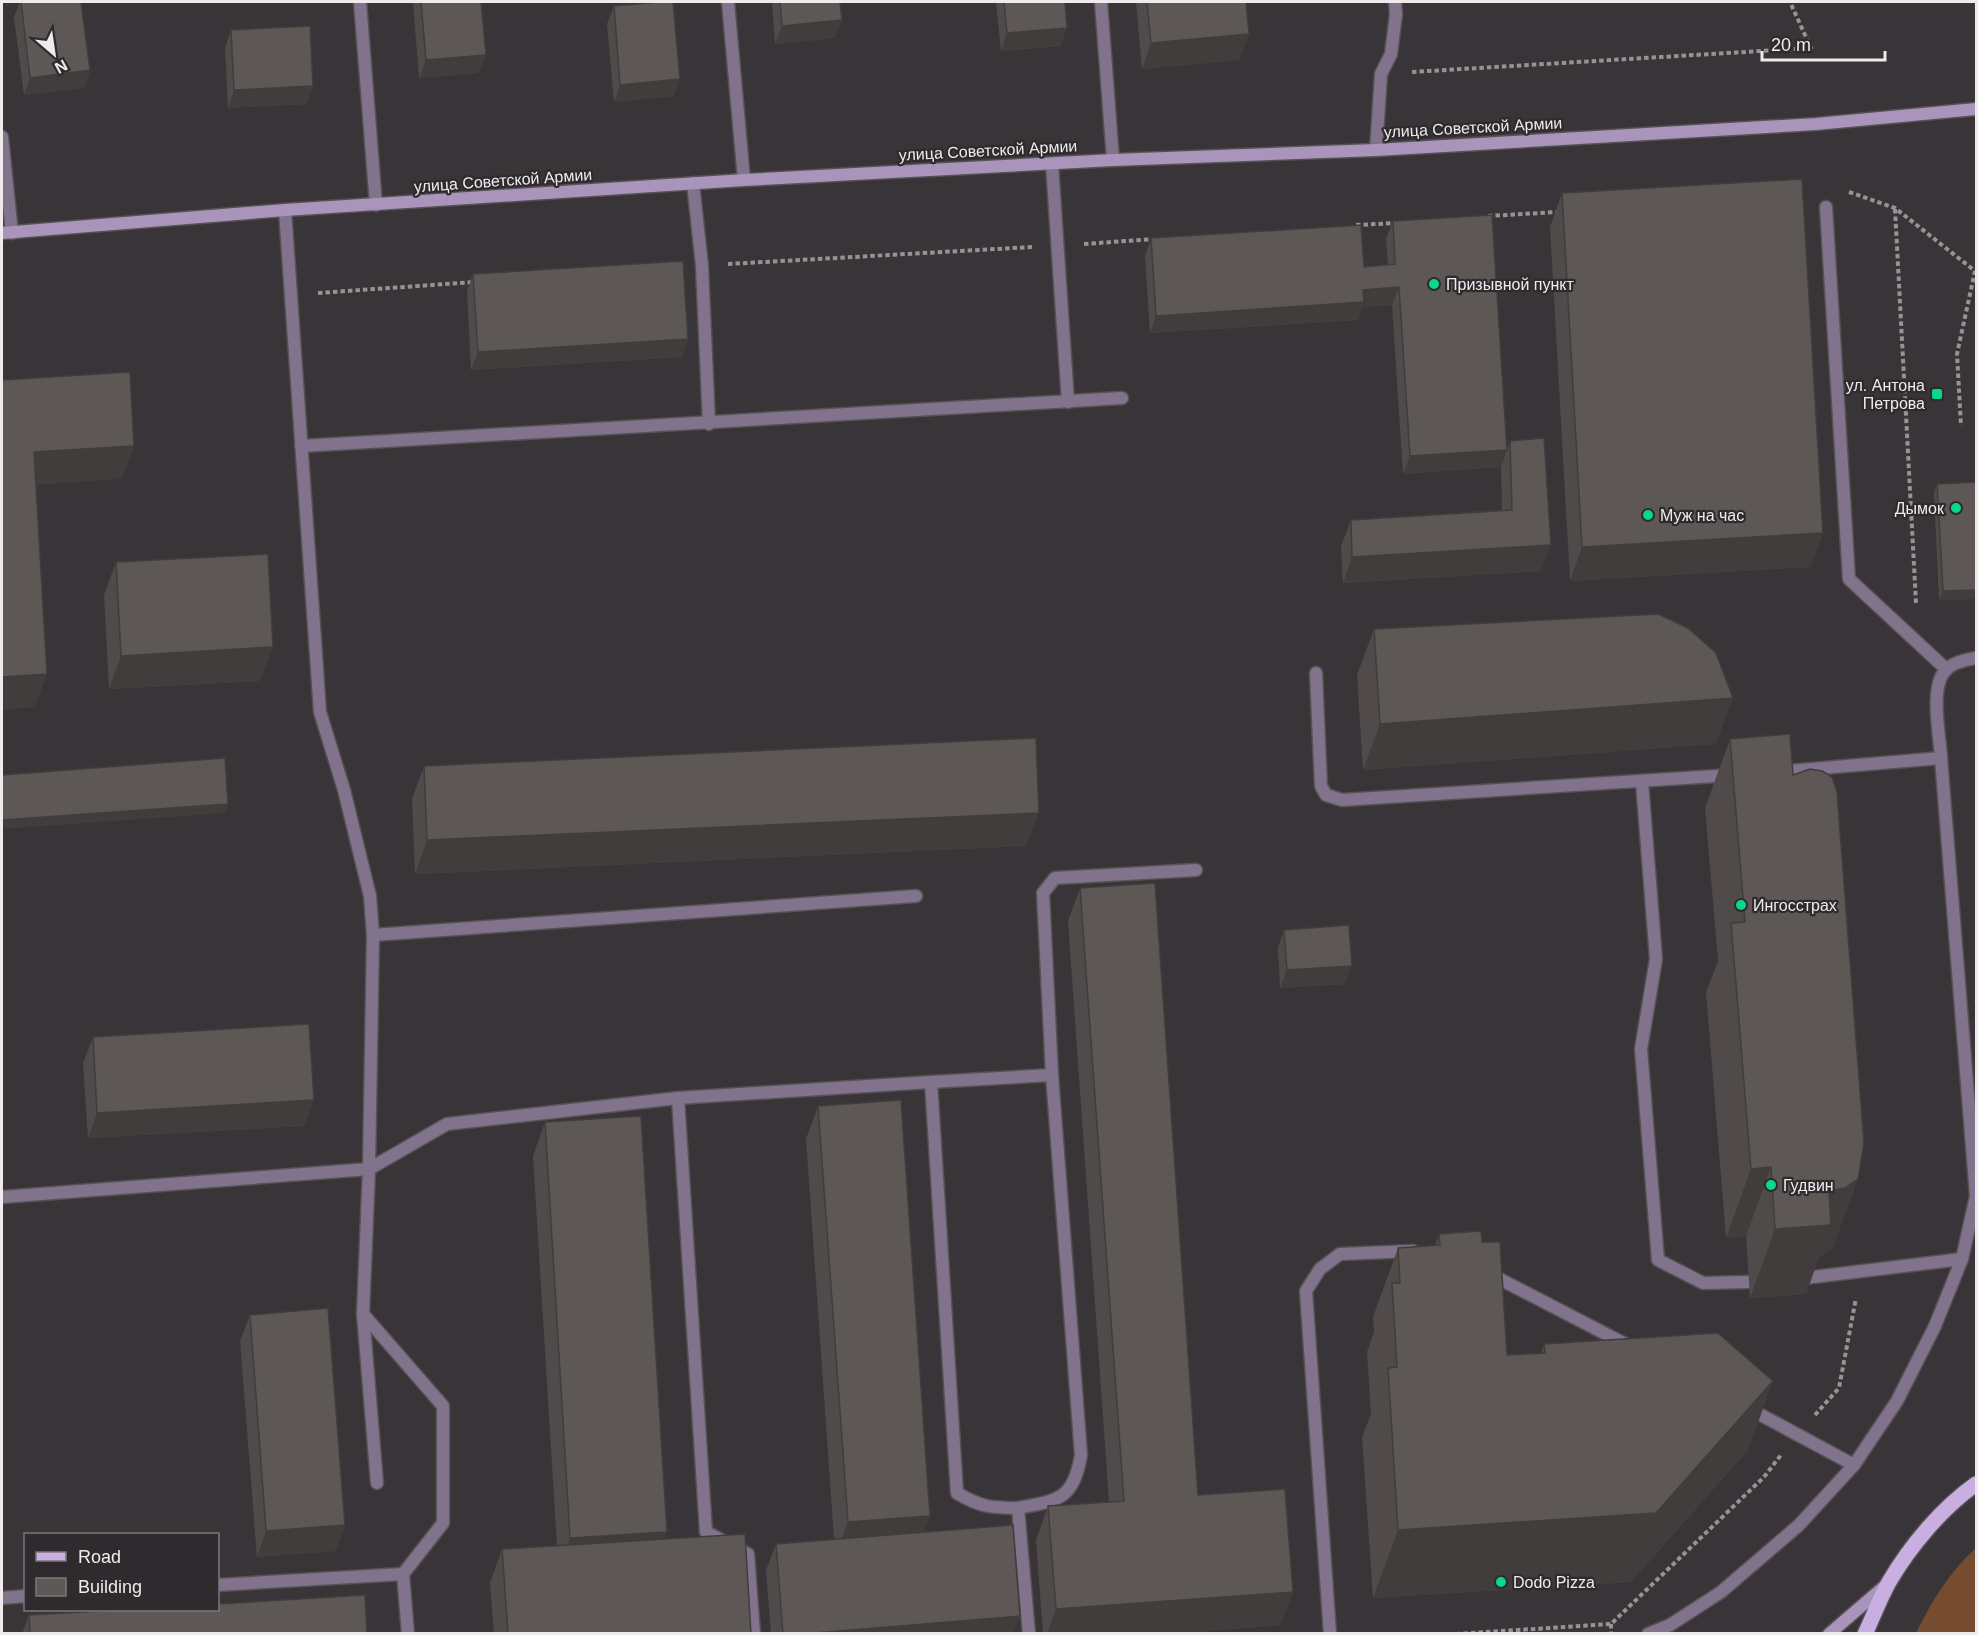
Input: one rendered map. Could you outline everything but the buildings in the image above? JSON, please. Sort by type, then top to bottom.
[{"type":"main road","points":[[1865,1634],[1889,1582],[1912,1548],[1940,1516],[1977,1484]]},
{"type":"street","points":[[360,2],[376,206]]},
{"type":"street","points":[[728,2],[744,180]]},
{"type":"street","points":[[1101,2],[1113,160]]},
{"type":"street","points":[[1376,150],[1381,74],[1391,54],[1396,14],[1395,2]]},
{"type":"street","name":"улица Советской Армии","points":[[7,233],[285,210],[376,206],[693,183],[1113,160],[1376,150],[1816,124],[1977,110]]},
{"type":"street","points":[[2,137],[7,233]]},
{"type":"street","points":[[1052,164],[1068,402]]},
{"type":"street","points":[[693,183],[702,266],[709,424]]},
{"type":"street","points":[[1826,207],[1849,579],[1946,669]]},
{"type":"street","points":[[285,210],[320,712],[344,790],[370,896],[373,935],[369,1169],[363,1314],[377,1483]]},
{"type":"street","points":[[301,446],[709,424],[1122,398]]},
{"type":"street","points":[[1648,1634],[1670,1625],[1721,1592],[1799,1525],[1854,1465],[1896,1401],[1935,1326],[1962,1259],[1976,1196],[1937,696],[1939,680],[1946,669],[1963,661],[1977,658]]},
{"type":"street","points":[[1316,673],[1321,786],[1326,795],[1342,800],[1642,782],[1941,758]]},
{"type":"street","points":[[1642,782],[1656,959],[1641,1049],[1658,1260],[1703,1283],[1749,1281]]},
{"type":"street","points":[[931,1082],[957,1493],[974,1503],[997,1508],[1018,1508],[1058,1499],[1069,1490],[1078,1470],[1081,1455],[1052,1074],[1043,893],[1055,878],[1196,870]]},
{"type":"street","points":[[373,935],[916,896]]},
{"type":"street","points":[[2,1197],[369,1169],[447,1124],[678,1098],[1052,1074]]},
{"type":"street","points":[[678,1098],[706,1532],[748,1554],[754,1634]]},
{"type":"street","points":[[1330,1634],[1306,1291],[1320,1269],[1341,1254],[1423,1251]]},
{"type":"street","points":[[1805,1278],[1962,1259]]},
{"type":"street","points":[[1476,1266],[1635,1349]]},
{"type":"street","points":[[363,1314],[442,1406],[443,1523],[403,1574],[408,1634]]},
{"type":"street","points":[[1741,1405],[1854,1465]]},
{"type":"street","points":[[1018,1508],[1029,1634]]},
{"type":"street","points":[[219,1585],[403,1574]]},
{"type":"street","points":[[1829,1634],[1889,1582]]},
{"type":"street","points":[[2,1598],[24,1596]]},
{"type":"path","points":[[1381,74],[1811,48],[1790,2]]},
{"type":"path","points":[[1842,190],[1895,208],[1975,271],[1957,354],[1961,426]]},
{"type":"path","points":[[1895,208],[1919,645]]},
{"type":"path","points":[[1486,217],[1569,211]]},
{"type":"path","points":[[1355,225],[1402,222]]},
{"type":"path","points":[[1057,245],[1164,238]]},
{"type":"path","points":[[1456,1634],[1611,1624],[1764,1477],[1839,1388],[1861,1271]]},
{"type":"path","points":[[1611,1624],[1611,1634]]},
{"type":"shaded area","points":[[1976,1548],[1976,1633],[1916,1633],[1942,1588]]},
{"type":"place","name":"Призывной пункт","points":[[1434,284]]},
{"type":"place","name":"ул. Антона Петрова","points":[[1937,394]]},
{"type":"place","name":"Дымок","points":[[1956,508]]},
{"type":"place","name":"Муж на час","points":[[1648,515]]},
{"type":"place","name":"Ингосстрах","points":[[1741,905]]},
{"type":"place","name":"Гудвин","points":[[1771,1185]]},
{"type":"place","name":"Dodo Pizza","points":[[1501,1582]]}]
